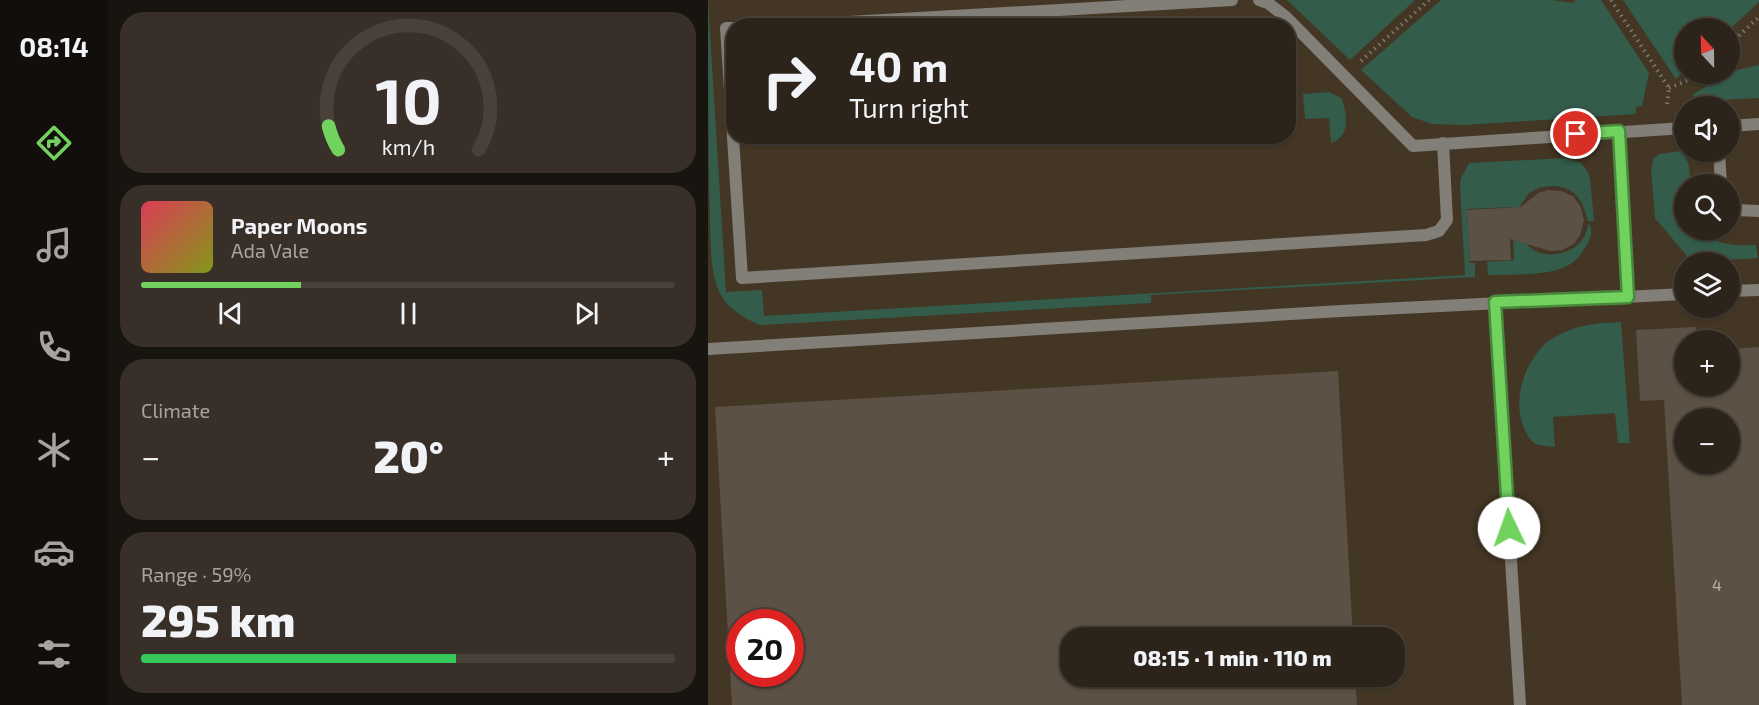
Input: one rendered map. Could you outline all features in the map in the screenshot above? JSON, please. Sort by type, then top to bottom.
[{"type":"lane","points":[[918,18],[1232,0]]},
{"type":"lane","points":[[1259,0],[1268,3],[1287,18]]},
{"type":"lane","points":[[1296,27],[1413,146],[1674,128]]},
{"type":"lane","points":[[1740,125],[1759,124]]},
{"type":"lane","points":[[1619,131],[1628,297]]},
{"type":"lane","points":[[733,144],[742,278],[1426,235],[1439,231],[1447,220],[1443,143]]},
{"type":"lane","points":[[1740,210],[1759,211]]},
{"type":"lane","points":[[1740,291],[1759,290]]},
{"type":"lane","points":[[708,349],[1495,302],[1674,295]]},
{"type":"lane","points":[[1495,302],[1520,705]]},
{"type":"path","points":[[1344,76],[1429,0]]},
{"type":"path","points":[[1611,0],[1669,88],[1667,108]]},
{"type":"path","points":[[1740,35],[1759,17]]},
{"type":"path","points":[[1669,88],[1679,84]]},
{"type":"shaded area","points":[[708,0],[1759,0],[1759,705],[708,705]]},
{"type":"green space","points":[[708,0],[726,292],[762,290],[764,316],[1465,275],[1460,187],[1461,178],[1469,163],[1565,158],[1581,163],[1590,178],[1594,221],[1588,221],[1584,207],[1576,195],[1566,189],[1548,186],[1536,189],[1528,195],[1520,207],[1521,229],[1522,236],[1533,250],[1550,255],[1568,251],[1583,238],[1589,223],[1591,228],[1587,245],[1572,263],[1543,273],[1488,275],[1487,262],[1514,260],[1512,207],[1467,209],[1470,263],[1475,263],[1475,277],[1151,295],[1151,303],[760,325],[742,316],[726,302],[719,291],[712,266]]},
{"type":"green space","points":[[1287,0],[1415,0],[1350,60]]},
{"type":"green space","points":[[1441,0],[1552,0],[1573,3],[1575,0],[1601,0],[1649,73],[1642,106],[1636,107],[1636,114],[1465,125],[1432,124],[1412,117],[1361,70]]},
{"type":"green space","points":[[1623,0],[1759,0],[1740,20],[1674,18],[1674,76]]},
{"type":"green space","points":[[1759,65],[1759,98],[1740,99],[1740,96],[1694,96],[1693,94],[1711,84],[1740,84],[1740,69]]},
{"type":"green space","points":[[1329,92],[1341,98],[1346,120],[1344,132],[1331,143],[1329,118],[1305,119],[1303,94]]},
{"type":"green space","points":[[1674,152],[1674,162],[1688,162],[1690,174],[1674,174],[1674,240],[1716,240],[1727,244],[1756,245],[1758,258],[1740,259],[1740,252],[1684,252],[1655,218],[1651,169],[1654,158],[1659,154]]},
{"type":"green space","points":[[1621,322],[1630,443],[1618,443],[1615,413],[1553,417],[1555,447],[1534,443],[1527,434],[1519,407],[1526,371],[1539,351],[1551,339],[1575,328]]},
{"type":"building","points":[[1548,190],[1561,191],[1573,196],[1581,207],[1584,220],[1581,233],[1574,244],[1562,250],[1550,251],[1510,239],[1511,260],[1470,261],[1467,210],[1521,207],[1538,193]]},
{"type":"building","points":[[1696,327],[1696,330],[1674,330],[1674,396],[1740,396],[1740,348],[1759,347],[1759,705],[1682,705],[1664,400],[1640,401],[1636,330]]},
{"type":"building","points":[[1338,371],[1352,627],[1060,627],[1060,687],[1356,687],[1357,705],[732,705],[731,687],[804,687],[804,609],[727,609],[715,407]]},
{"type":"route","points":[[1509,528],[1495,302],[1628,297],[1619,131],[1576,134]]}]
